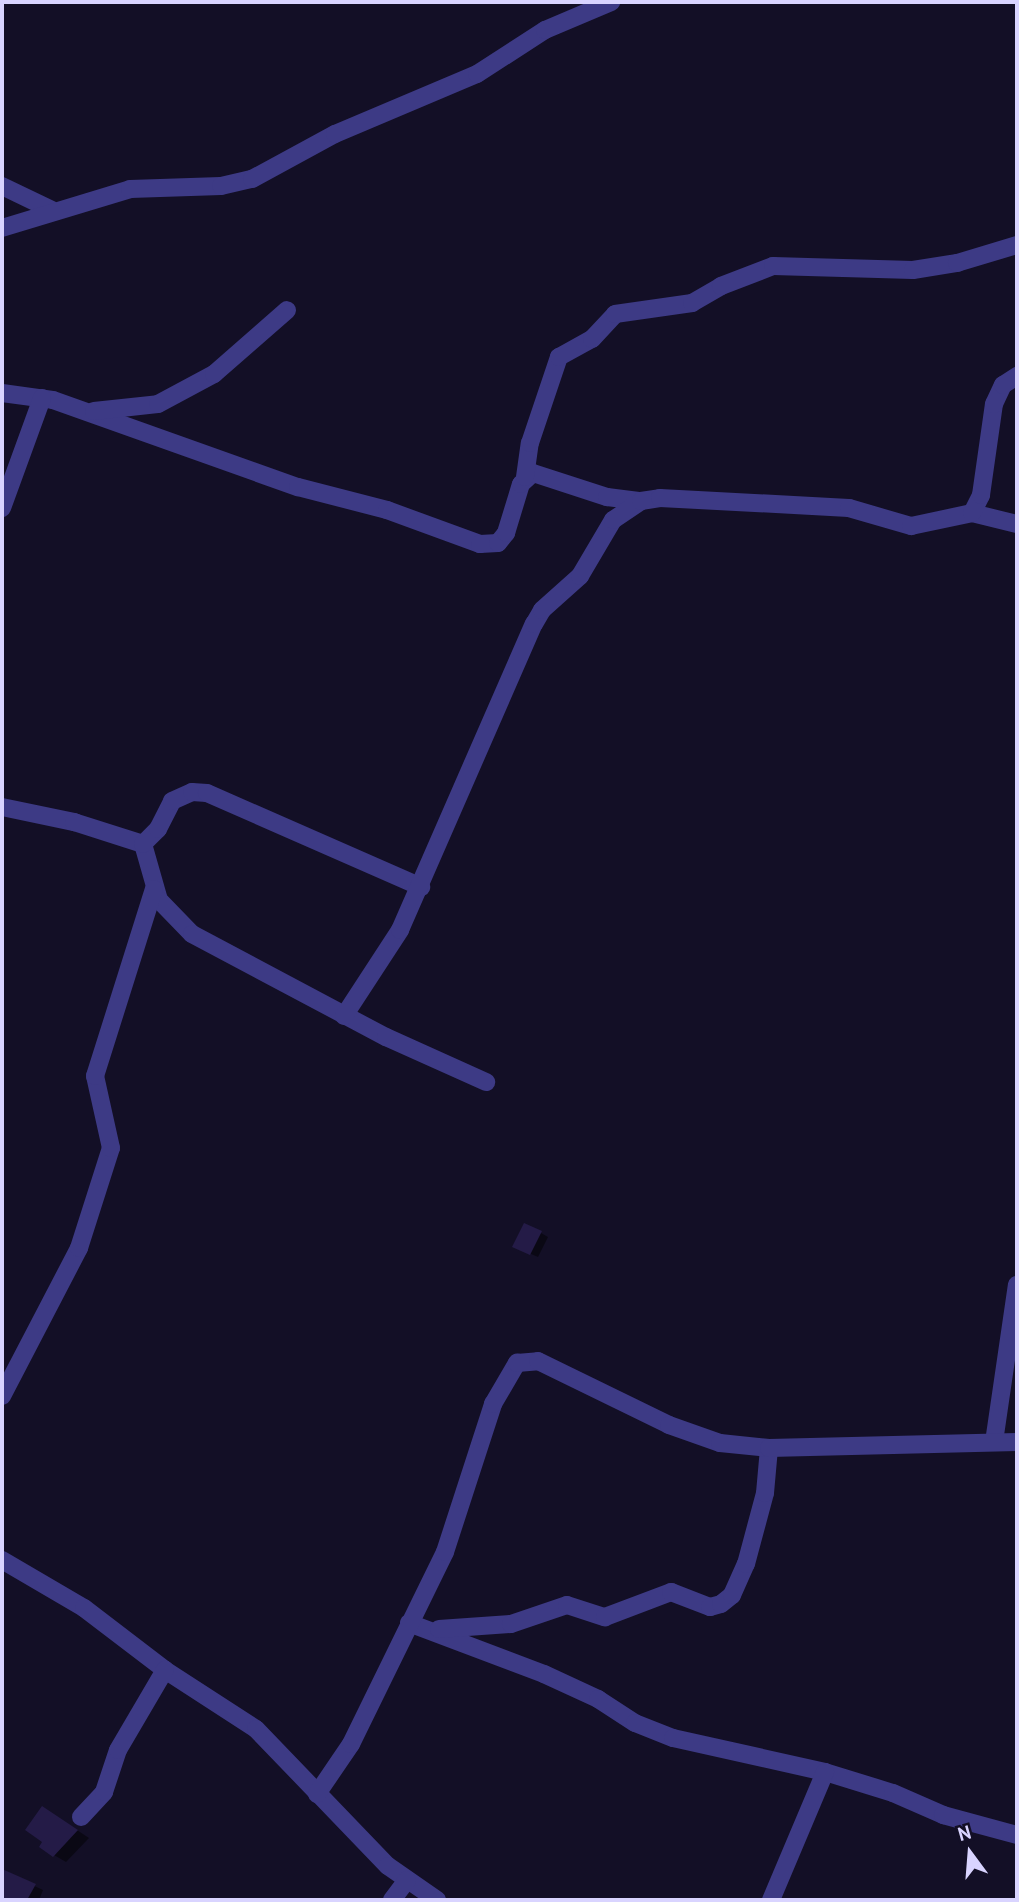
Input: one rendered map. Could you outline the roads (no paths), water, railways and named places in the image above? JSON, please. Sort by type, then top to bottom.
[{"type":"street","points":[[2,228],[52,210],[130,189],[221,186],[252,179],[335,134],[477,74],[545,30],[611,2]]},
{"type":"street","points":[[2,186],[52,210]]},
{"type":"street","points":[[3,392],[42,398],[87,412],[298,487],[387,510],[480,544],[498,543],[506,533],[525,477],[530,443],[559,357],[592,340],[615,314],[692,303],[721,286],[773,266],[914,270],[957,263],[1017,245]]},
{"type":"street","points":[[87,412],[158,404],[214,374],[287,310]]},
{"type":"street","points":[[972,513],[981,495],[994,404],[1003,384],[1017,376]]},
{"type":"street","points":[[2,508],[42,398]]},
{"type":"street","points":[[525,477],[539,473],[607,497],[642,501],[697,498],[849,508],[911,526],[972,513],[1017,524]]},
{"type":"street","points":[[344,1016],[400,930],[421,887],[542,610],[580,576],[613,520],[642,501]]},
{"type":"street","points":[[143,844],[158,829],[172,801],[192,792],[207,793],[421,887]]},
{"type":"street","points":[[2,807],[74,822],[143,844],[152,863],[154,889],[95,1076],[111,1148],[79,1248],[2,1396]]},
{"type":"street","points":[[154,889],[168,914],[192,934],[344,1016],[486,1082]]},
{"type":"street","points":[[994,1442],[1017,1285]]},
{"type":"street","points":[[317,1794],[351,1744],[445,1552],[493,1404],[517,1363],[538,1361],[669,1425],[720,1443],[769,1448],[1017,1442]]},
{"type":"street","points":[[428,1630],[511,1624],[567,1605],[605,1617],[671,1592],[710,1607],[721,1604],[732,1595],[750,1553],[765,1493],[769,1448]]},
{"type":"street","points":[[2,1560],[84,1608],[165,1670],[256,1729],[317,1794],[407,1880],[437,1900]]},
{"type":"street","points":[[410,1623],[544,1674],[598,1699],[635,1723],[673,1738],[825,1772],[893,1793],[943,1815],[1017,1835]]},
{"type":"street","points":[[81,1817],[104,1792],[118,1750],[165,1670]]},
{"type":"street","points":[[771,1900],[825,1772]]},
{"type":"street","points":[[391,1900],[407,1880]]}]
